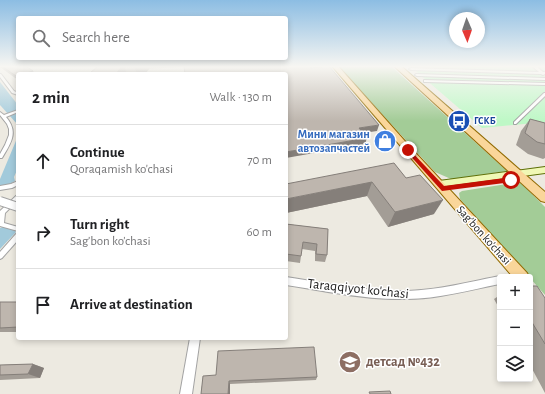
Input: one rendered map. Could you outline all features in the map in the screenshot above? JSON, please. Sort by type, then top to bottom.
[{"type":"main road","name":"Sag’bon ko’chasi","points":[[351,84],[517,274]]},
{"type":"main road","points":[[418,84],[545,198]]},
{"type":"main road","points":[[521,176],[545,170]]},
{"type":"main road","points":[[440,186],[521,176],[545,175]]},
{"type":"street","points":[[7,84],[13,92],[16,93]]},
{"type":"street","points":[[515,123],[545,94]]},
{"type":"street","points":[[0,158],[8,145],[12,133],[10,126],[2,114],[16,111]]},
{"type":"street","points":[[0,188],[16,184]]},
{"type":"street","points":[[16,199],[2,212],[0,225],[16,229]]},
{"type":"street","points":[[0,201],[16,206]]},
{"type":"street","points":[[0,256],[16,238]]},
{"type":"street","name":"Taraqqiyot ko'chasi","points":[[288,281],[360,292],[405,295],[433,294],[497,281]]},
{"type":"street","points":[[186,394],[195,340]]},
{"type":"green space","points":[[355,84],[411,84],[507,171],[451,179],[435,172]]},
{"type":"green space","points":[[431,84],[545,84],[545,122],[482,128]]},
{"type":"green space","points":[[520,182],[545,207],[545,295],[533,281],[533,274],[526,274],[460,199],[459,193],[462,191]]},
{"type":"water","points":[[0,84],[2,84],[16,102],[16,123],[0,105]]},
{"type":"water","points":[[16,141],[15,181],[6,186],[0,187],[0,179]]},
{"type":"water","points":[[8,225],[16,232],[0,249],[0,228]]},
{"type":"building","points":[[288,84],[345,84],[379,125],[359,128],[367,138],[288,152]]},
{"type":"building","points":[[530,119],[545,123],[545,144],[537,142],[525,133]]},
{"type":"building","points":[[394,163],[406,178],[420,175],[443,200],[395,212],[372,182],[288,199],[288,184]]},
{"type":"building","points":[[288,224],[328,229],[327,255],[316,254],[317,244],[303,242],[301,256],[288,254]]},
{"type":"building","points":[[533,286],[537,286],[545,298],[545,344],[533,324]]},
{"type":"building","points":[[0,302],[16,302],[16,327],[0,328]]},
{"type":"building","points":[[314,347],[317,377],[229,381],[228,394],[201,394],[203,376],[216,375],[218,351]]},
{"type":"building","points":[[33,364],[28,374],[0,375],[0,365]]},
{"type":"building","points":[[390,391],[391,394],[370,394],[369,392]]},
{"type":"place","name":"ГСКБ","points":[[459,121]]},
{"type":"place","name":"Мини магазин автозапчастей","points":[[385,141]]},
{"type":"place","name":"детсад №432","points":[[350,362]]},
{"type":"route","points":[[408,150],[442,188],[511,180]]}]
